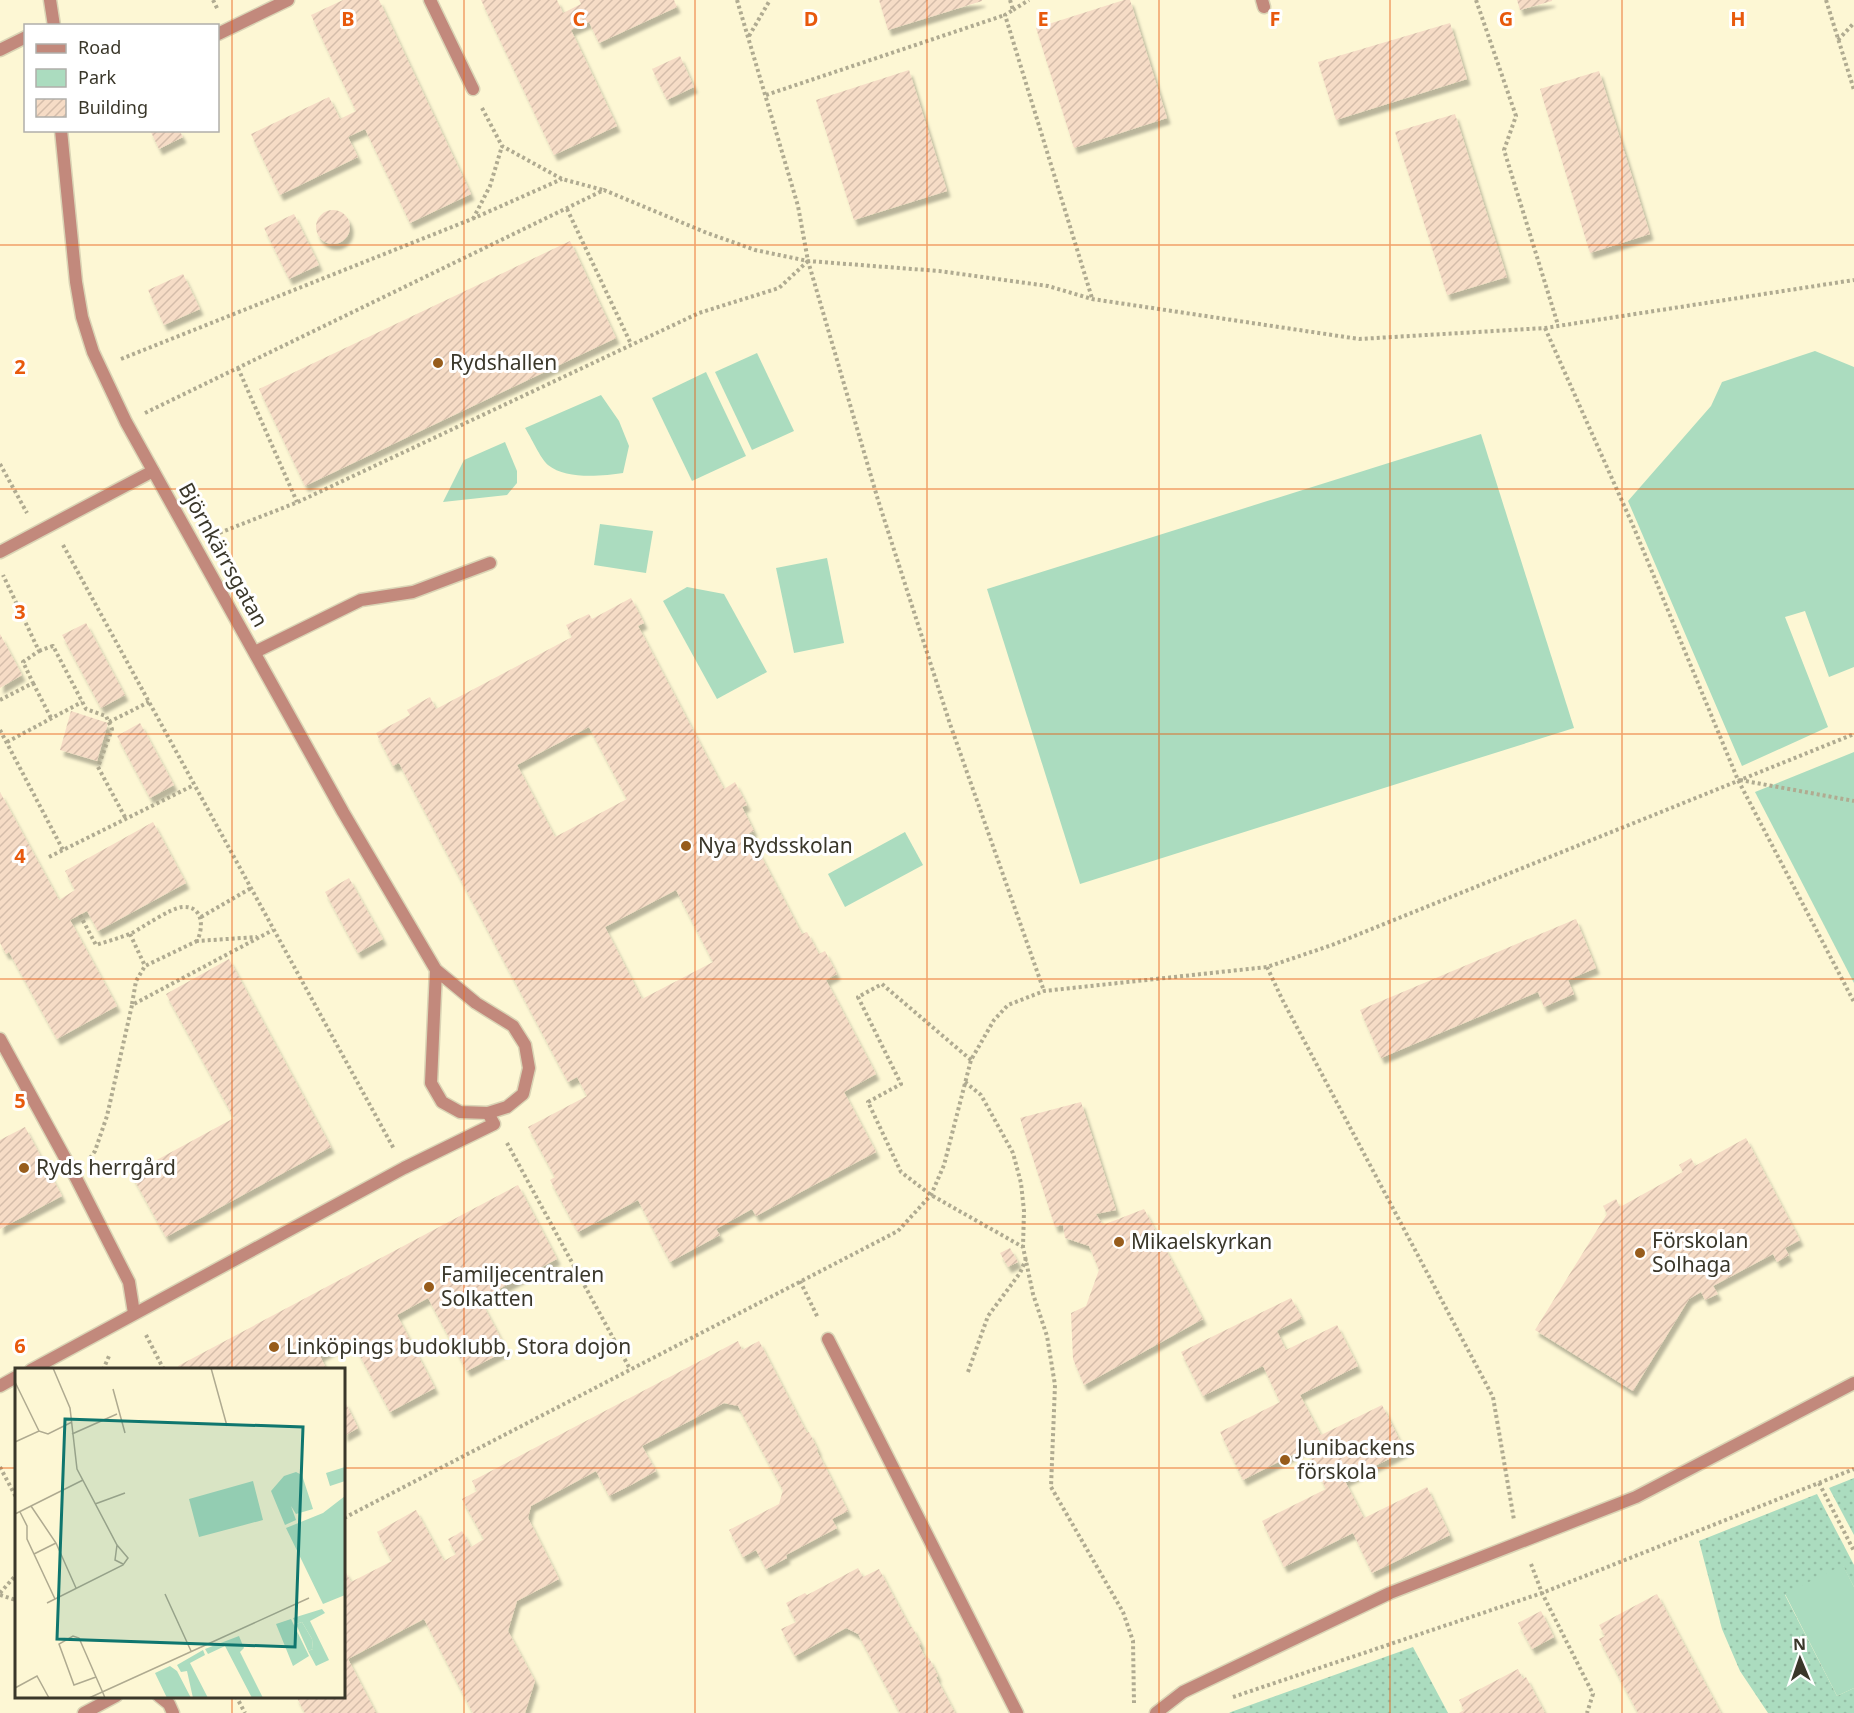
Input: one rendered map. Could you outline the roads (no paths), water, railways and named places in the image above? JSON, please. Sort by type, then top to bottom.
[{"type":"street","points":[[50,0],[52,24]]},
{"type":"street","points":[[219,34],[288,0]]},
{"type":"street","points":[[430,0],[473,89]]},
{"type":"street","points":[[0,50],[24,38]]},
{"type":"street","name":"Björnkärrsgatan","points":[[61,132],[76,282],[82,317],[100,367],[126,422],[343,812],[436,970],[476,1003],[513,1026],[525,1045],[529,1068],[523,1094],[491,1119],[460,1112],[442,1102],[431,1083],[436,970]]},
{"type":"street","points":[[0,552],[153,471]]},
{"type":"street","points":[[255,652],[361,600],[413,592],[490,563]]},
{"type":"street","points":[[0,1039],[76,1178],[129,1282],[134,1313]]},
{"type":"street","points":[[35,1368],[491,1119]]},
{"type":"street","points":[[828,1339],[1017,1713]]},
{"type":"street","points":[[0,1386],[15,1378]]},
{"type":"street","points":[[1156,1713],[1183,1692],[1390,1593],[1636,1497],[1854,1383]]},
{"type":"street","points":[[84,1713],[112,1698]]},
{"type":"street","points":[[162,1698],[169,1704],[173,1713]]},
{"type":"place","name":"Rydshallen","points":[[438,363]]},
{"type":"place","name":"Nya Rydsskolan","points":[[686,846]]},
{"type":"place","name":"Ryds herrgård","points":[[24,1168]]},
{"type":"place","name":"Mikaelskyrkan","points":[[1119,1242]]},
{"type":"place","name":"Förskolan Solhaga","points":[[1640,1253]]},
{"type":"place","name":"Familjecentralen Solkatten","points":[[429,1287]]},
{"type":"place","name":"Linköpings budoklubb, Stora dojon","points":[[274,1347]]},
{"type":"place","name":"Junibackens förskola","points":[[1285,1460]]}]
